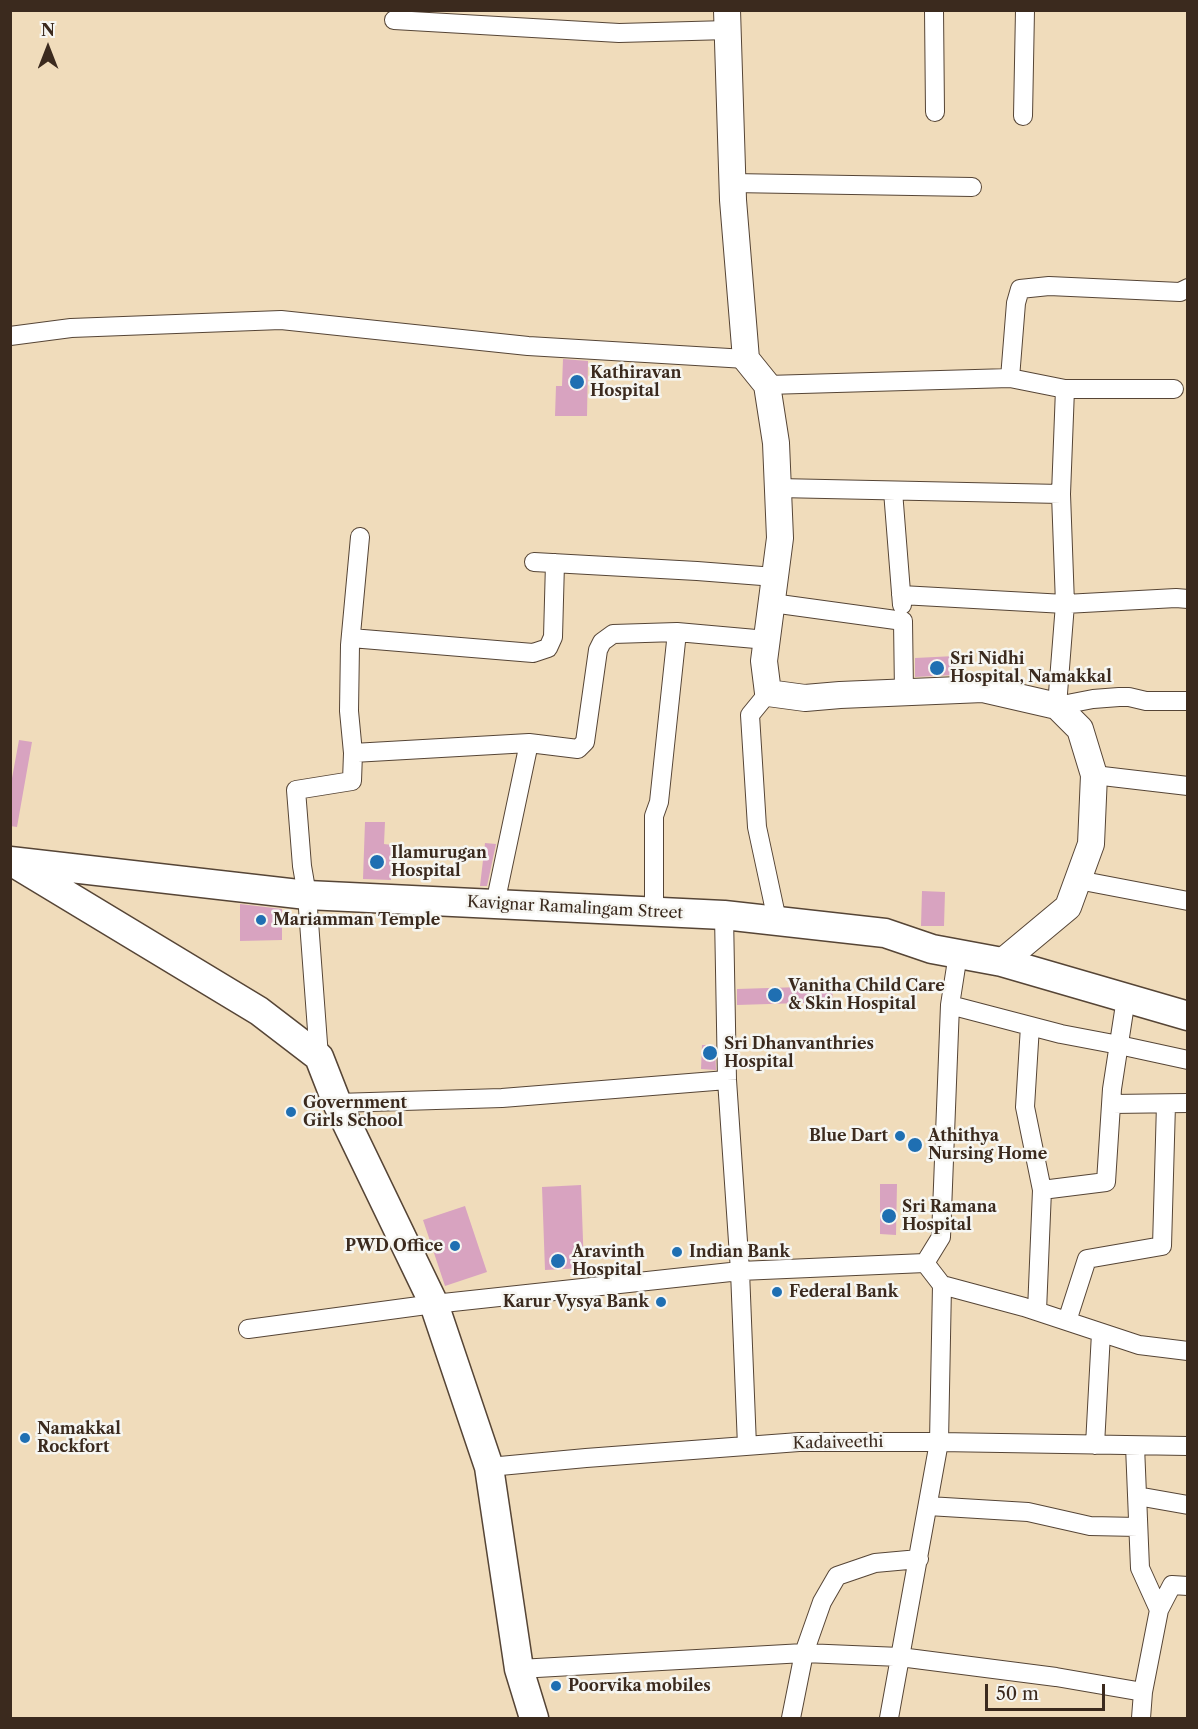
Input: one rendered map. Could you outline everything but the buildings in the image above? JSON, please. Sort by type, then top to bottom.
[{"type":"main road","name":"Kavignar Ramalingam Street","points":[[10,861],[307,895],[724,915],[885,933],[932,949],[1002,962],[1188,1016]]},
{"type":"main road","points":[[10,861],[260,1011],[319,1058],[337,1103],[434,1304],[489,1467],[519,1669],[534,1719]]},
{"type":"street","points":[[934,10],[935,112]]},
{"type":"street","points":[[1023,117],[1025,10]]},
{"type":"street","points":[[394,20],[619,33],[727,20],[732,183],[746,359],[766,385],[776,443],[780,538],[765,661],[768,693],[750,715],[757,827],[777,920]]},
{"type":"street","points":[[732,183],[972,187]]},
{"type":"street","points":[[1010,378],[1016,303],[1020,289],[1049,286],[1180,292],[1188,288]]},
{"type":"street","points":[[10,336],[71,328],[281,320],[528,346],[746,359]]},
{"type":"street","points":[[766,385],[1010,378],[1065,389],[1174,389]]},
{"type":"street","points":[[1002,962],[1068,907],[1091,844],[1094,774],[1080,729],[1057,706],[1065,604],[1060,494],[1065,389]]},
{"type":"street","points":[[778,488],[1060,494]]},
{"type":"street","points":[[893,490],[903,621],[904,692]]},
{"type":"street","points":[[319,1058],[307,895],[302,866],[296,790],[352,781],[353,753],[349,711],[351,638],[360,537]]},
{"type":"street","points":[[534,562],[775,577]]},
{"type":"street","points":[[351,638],[533,653],[548,648],[553,637],[555,563]]},
{"type":"street","points":[[901,595],[1065,604],[1188,599]]},
{"type":"street","points":[[772,603],[903,621]]},
{"type":"street","points":[[353,753],[529,743],[578,749],[585,742],[598,650],[602,642],[613,634],[677,632],[767,640]]},
{"type":"street","points":[[654,911],[654,816],[659,802],[677,632]]},
{"type":"street","points":[[768,693],[805,698],[983,689],[1057,706],[1119,697],[1146,701],[1188,701]]},
{"type":"street","points":[[495,904],[529,743]]},
{"type":"street","points":[[1094,774],[1188,786]]},
{"type":"street","points":[[1078,880],[1188,901]]},
{"type":"street","points":[[724,915],[727,1080],[740,1271],[747,1446]]},
{"type":"street","points":[[925,1263],[941,1236],[950,1005],[958,954]]},
{"type":"street","points":[[1042,1190],[1106,1182],[1112,1089],[1126,998]]},
{"type":"street","points":[[950,1005],[1061,1034],[1188,1060]]},
{"type":"street","points":[[1030,1026],[1026,1107],[1042,1190],[1037,1311]]},
{"type":"street","points":[[337,1103],[502,1098],[727,1080]]},
{"type":"street","points":[[1112,1104],[1188,1103]]},
{"type":"street","points":[[1066,1321],[1087,1259],[1162,1246],[1166,1104]]},
{"type":"street","points":[[248,1329],[434,1304],[740,1271],[925,1263]]},
{"type":"street","points":[[925,1263],[942,1285],[1037,1311],[1139,1345],[1188,1351]]},
{"type":"street","points":[[889,1719],[939,1442],[942,1285]]},
{"type":"street","points":[[1095,1445],[1101,1333]]},
{"type":"street","name":"Kadaiveethi","points":[[489,1467],[799,1442],[1188,1446]]},
{"type":"street","points":[[1135,1446],[1140,1568],[1159,1610]]},
{"type":"street","points":[[1137,1496],[1188,1505]]},
{"type":"street","points":[[928,1506],[1028,1512],[1090,1526],[1138,1527]]},
{"type":"street","points":[[791,1719],[804,1653],[822,1602],[837,1576],[875,1563],[918,1559]]},
{"type":"street","points":[[1141,1719],[1143,1692],[1159,1610],[1172,1585],[1188,1586]]},
{"type":"street","points":[[519,1669],[804,1653],[900,1657],[1056,1677],[1143,1692]]},
{"type":"place","name":"Kathiravan Hospital","points":[[577,382]]},
{"type":"place","name":"Sri Nidhi Hospital, Namakkal","points":[[937,668]]},
{"type":"place","name":"Ilamurugan Hospital","points":[[377,862]]},
{"type":"place","name":"Mariamman Temple","points":[[261,920]]},
{"type":"place","name":"Vanitha Child Care & Skin Hospital","points":[[775,995]]},
{"type":"place","name":"Sri Dhanvanthries Hospital","points":[[710,1053]]},
{"type":"place","name":"Government Girls School","points":[[291,1112]]},
{"type":"place","name":"Blue Dart","points":[[900,1136]]},
{"type":"place","name":"Athithya Nursing Home","points":[[915,1145]]},
{"type":"place","name":"Sri Ramana Hospital","points":[[889,1216]]},
{"type":"place","name":"PWD Office","points":[[455,1246]]},
{"type":"place","name":"Indian Bank","points":[[677,1252]]},
{"type":"place","name":"Aravinth Hospital","points":[[558,1261]]},
{"type":"place","name":"Federal Bank","points":[[777,1292]]},
{"type":"place","name":"Karur Vysya Bank","points":[[661,1302]]},
{"type":"place","name":"Namakkal Rockfort","points":[[25,1438]]},
{"type":"place","name":"Poorvika mobiles","points":[[556,1686]]}]
